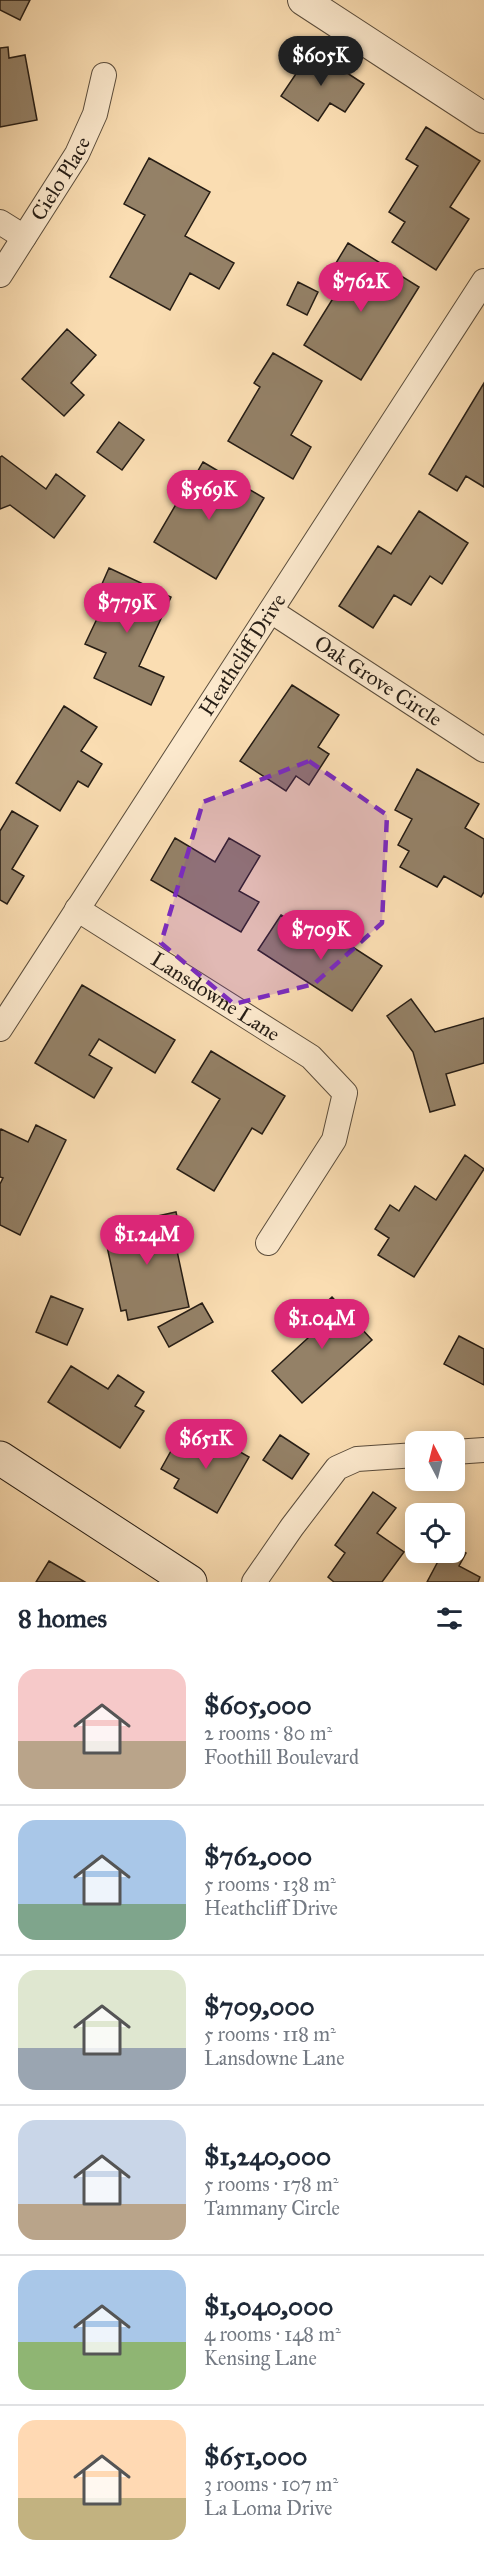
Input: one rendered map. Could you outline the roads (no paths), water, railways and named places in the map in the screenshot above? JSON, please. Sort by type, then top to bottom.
[{"type":"main road","points":[[0,1458],[190,1582]]},
{"type":"street","points":[[303,0],[484,118]]},
{"type":"street","name":"Cielo Place","points":[[0,275],[77,153],[95,114],[104,75]]},
{"type":"street","points":[[0,222],[24,237]]},
{"type":"street","name":"Heathcliff Drive","points":[[0,1029],[484,282]]},
{"type":"street","name":"Oak Grove Circle","points":[[272,611],[484,750]]},
{"type":"street","name":"Lansdowne Lane","points":[[77,909],[311,1057],[345,1093],[334,1140],[268,1243]]},
{"type":"street","points":[[465,1451],[484,1450]]},
{"type":"street","points":[[254,1582],[292,1527],[338,1468],[357,1460],[405,1456]]}]
